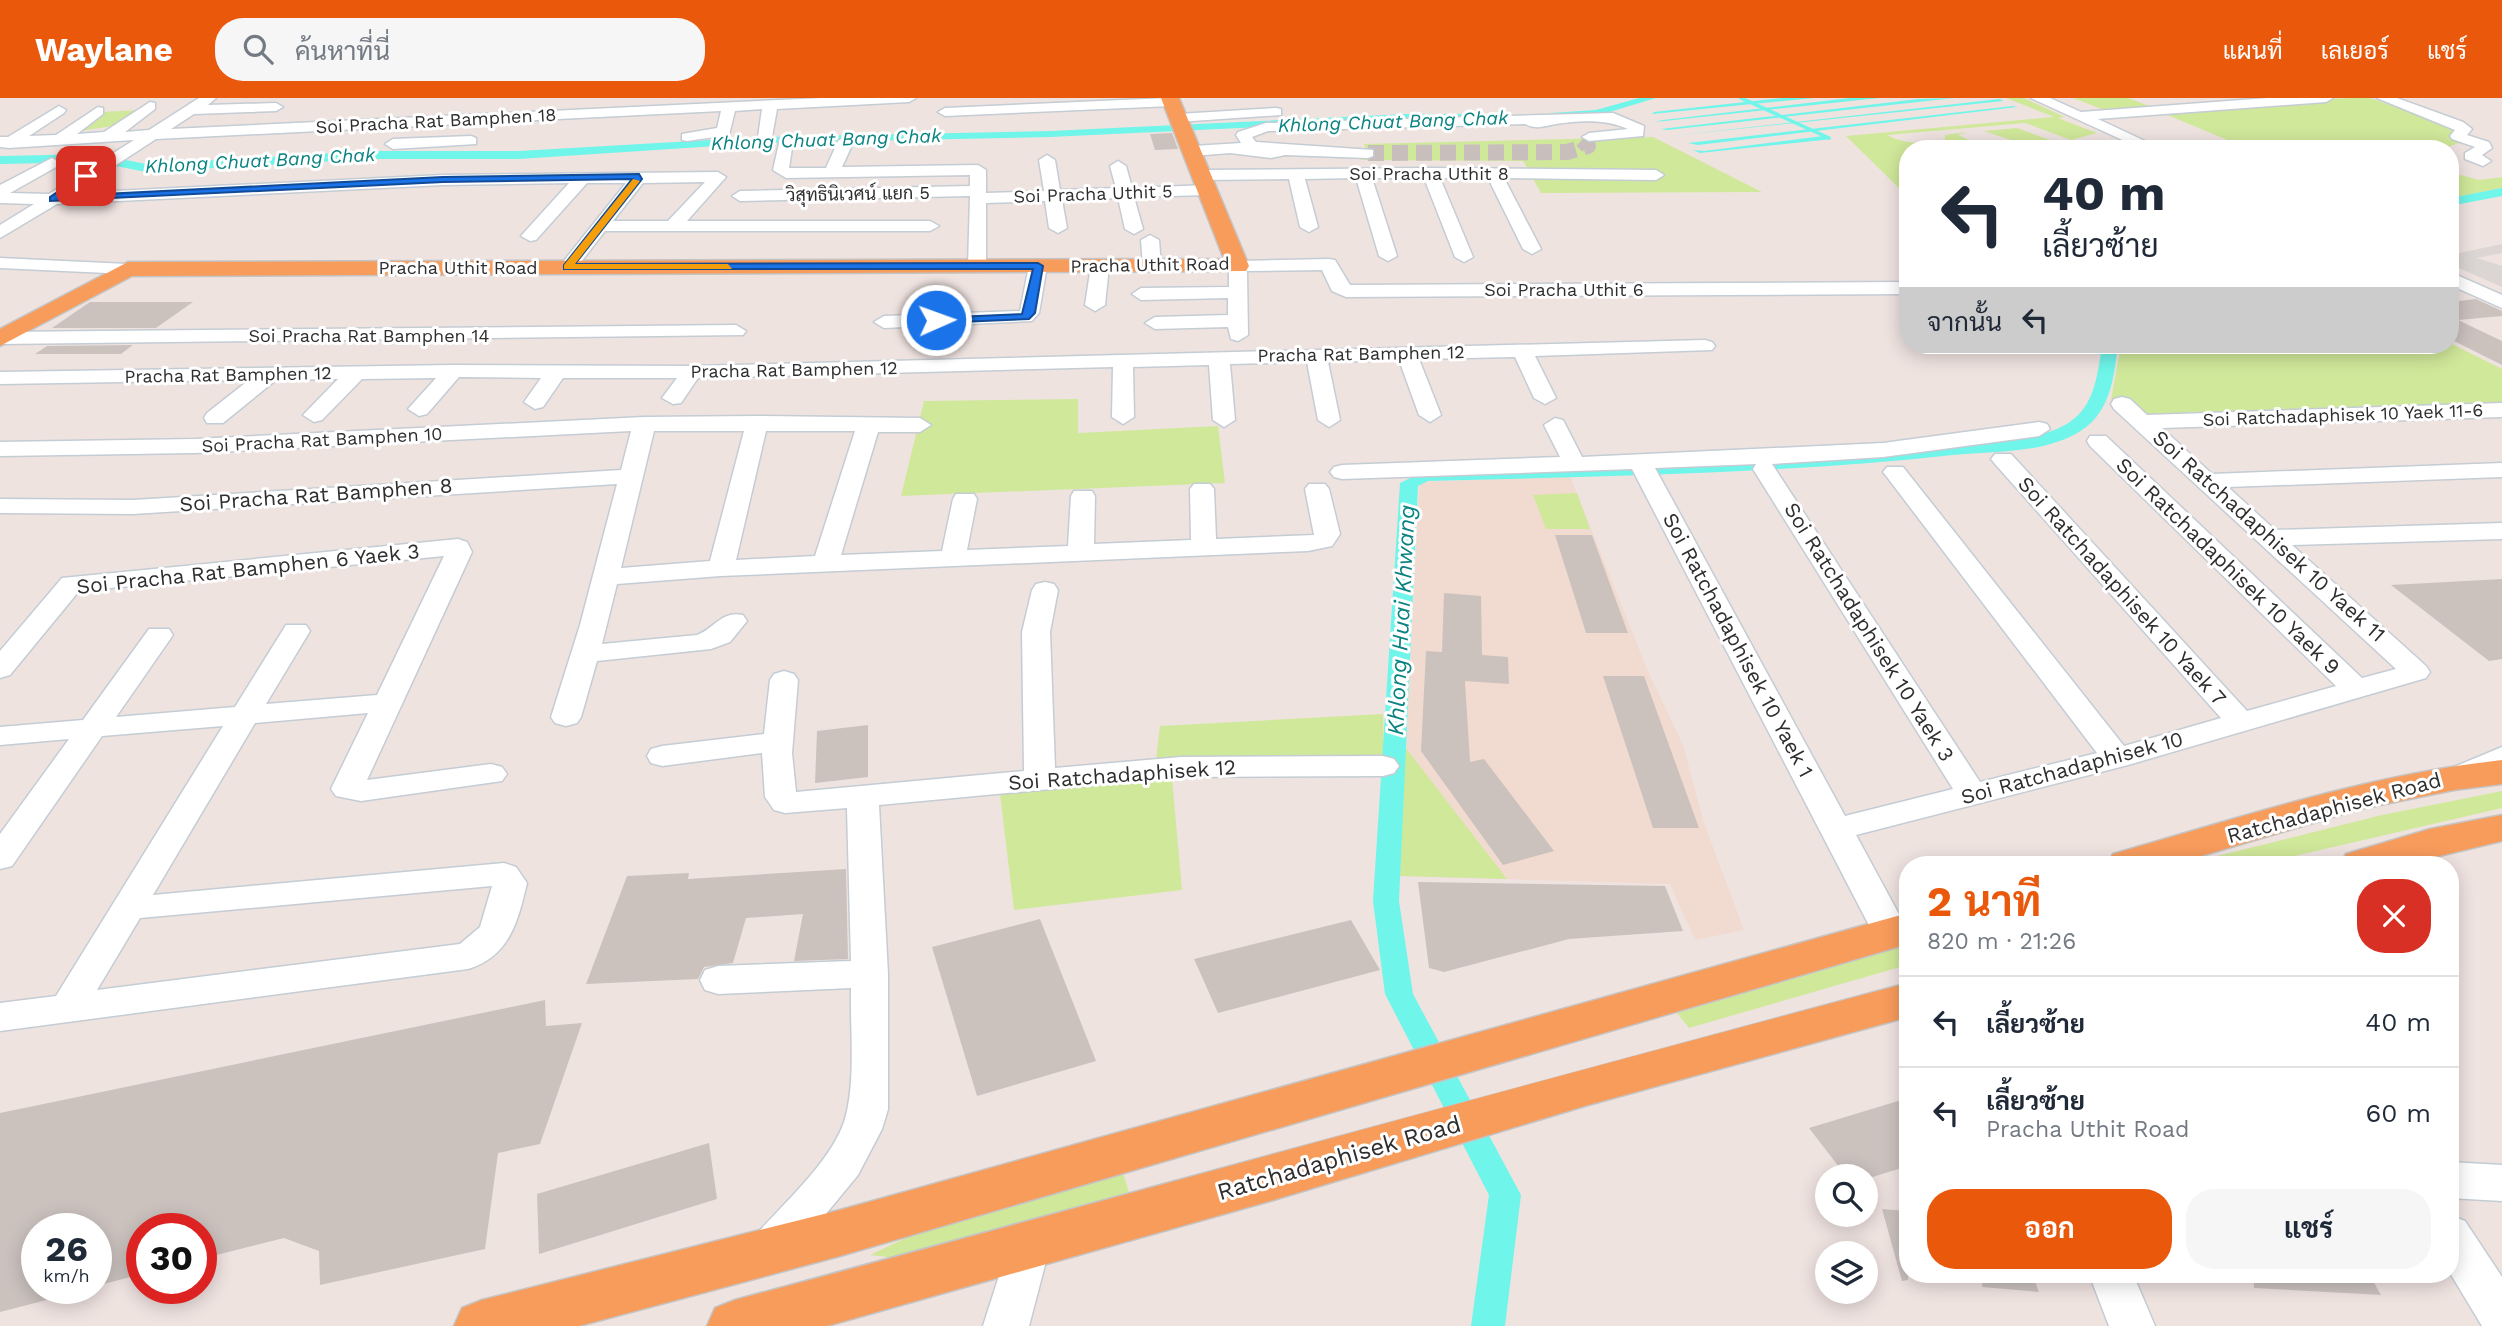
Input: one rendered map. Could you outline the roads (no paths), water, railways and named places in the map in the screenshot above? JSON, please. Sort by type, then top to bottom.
[{"type":"main road","name":"Pracha Uthit Road","points":[[128,269],[1238,266],[1179,115]]},
{"type":"main road","points":[[1,339],[128,269]]},
{"type":"main road","name":"Ratchadaphisek Road","points":[[2156,856],[2371,794],[2460,776],[2502,772]]},
{"type":"main road","points":[[2387,856],[2430,843],[2502,828]]},
{"type":"main road","points":[[482,1326],[777,1250],[1899,931]]},
{"type":"main road","name":"Ratchadaphisek Road","points":[[753,1324],[1270,1179],[1588,1086],[1899,1002]]},
{"type":"main road","points":[[569,1326],[777,1250]]},
{"type":"street","points":[[0,233],[209,98]]},
{"type":"street","name":"Soi Pracha Rat Bamphen 18","points":[[4,144],[770,105],[888,105],[909,98]]},
{"type":"street","points":[[2038,98],[2134,140]]},
{"type":"street","points":[[2079,116],[2326,98]]},
{"type":"street","points":[[2384,98],[2465,129],[2457,136],[2484,145],[2484,148],[2470,156],[2483,161]]},
{"type":"street","points":[[1560,104],[1592,109]]},
{"type":"street","points":[[765,137],[770,105]]},
{"type":"street","points":[[81,155],[150,106]]},
{"type":"street","points":[[188,110],[276,107]]},
{"type":"street","points":[[687,137],[724,132],[729,107]]},
{"type":"street","points":[[1138,116],[1334,109]]},
{"type":"street","points":[[4,144],[58,110]]},
{"type":"street","points":[[30,155],[58,140],[98,111]]},
{"type":"street","points":[[945,112],[1179,115],[1233,149],[1271,153],[1285,150],[1368,153]]},
{"type":"street","points":[[1253,147],[1242,135],[1266,127],[1613,117],[1639,129],[1638,132],[1628,135],[1579,138]]},
{"type":"street","points":[[412,122],[390,148],[471,141]]},
{"type":"street","points":[[326,138],[337,126]]},
{"type":"street","points":[[832,172],[846,141]]},
{"type":"street","points":[[786,142],[781,170],[786,173],[978,170],[977,267]]},
{"type":"street","points":[[1233,149],[1270,145],[1285,150]]},
{"type":"street","points":[[1047,160],[1058,228]]},
{"type":"street","points":[[0,192],[52,163]]},
{"type":"street","points":[[535,178],[547,163]]},
{"type":"street","points":[[1118,166],[1134,229]]},
{"type":"street","points":[[384,183],[396,167]]},
{"type":"street","points":[[324,185],[337,171]]},
{"type":"street","points":[[255,189],[272,173]]},
{"type":"street","points":[[1362,173],[1388,256]]},
{"type":"street","points":[[1430,173],[1464,257]]},
{"type":"street","points":[[1296,174],[1309,226]]},
{"type":"street","name":"Soi Pracha Uthit 8","points":[[1205,183],[1296,174],[1656,175]]},
{"type":"street","points":[[1494,174],[1532,249]]},
{"type":"street","points":[[124,195],[151,176]]},
{"type":"street","points":[[189,193],[209,176]]},
{"type":"street","points":[[530,236],[584,177]]},
{"type":"street","points":[[568,267],[639,177]]},
{"type":"street","points":[[0,198],[53,199],[324,185],[535,178],[718,177],[674,225]]},
{"type":"street","name":"Soi Pracha Uthit 5","points":[[978,195],[1125,193],[1205,183]]},
{"type":"street","name":"วิสุทธินิเวศน์ แยก 5","points":[[740,196],[978,195]]},
{"type":"street","points":[[598,226],[903,218],[930,226]]},
{"type":"street","points":[[1150,240],[1152,265]]},
{"type":"street","points":[[0,263],[128,269]]},
{"type":"street","name":"Soi Pracha Uthit 6","points":[[1238,266],[1329,264],[1339,287],[1346,292],[1899,288]]},
{"type":"street","points":[[884,322],[1025,317],[1029,313],[1038,266]]},
{"type":"street","points":[[1095,305],[1100,266]]},
{"type":"street","points":[[1154,323],[1238,328],[1238,266]]},
{"type":"street","points":[[2459,282],[2502,302]]},
{"type":"street","points":[[1141,294],[1237,292]]},
{"type":"street","name":"Soi Pracha Rat Bamphen 14","points":[[1,339],[736,331]]},
{"type":"street","name":"Pracha Rat Bamphen 12","points":[[0,378],[268,376],[453,371],[692,373],[1705,346]]},
{"type":"street","points":[[1522,350],[1545,398]]},
{"type":"street","points":[[1406,352],[1430,415]]},
{"type":"street","points":[[1316,355],[1329,420]]},
{"type":"street","points":[[1219,358],[1224,420]]},
{"type":"street","points":[[1123,361],[1123,416]]},
{"type":"street","points":[[419,409],[453,371]]},
{"type":"street","points":[[536,402],[556,372]]},
{"type":"street","points":[[673,398],[692,373]]},
{"type":"street","points":[[314,415],[355,374]]},
{"type":"street","points":[[215,418],[268,376]]},
{"type":"street","points":[[85,377],[56,397],[154,396]]},
{"type":"street","name":"Soi Ratchadaphisek 10 Yaek 11","points":[[2122,404],[2415,669]]},
{"type":"street","name":"Soi Ratchadaphisek 10 Yaek 11-6","points":[[2143,422],[2502,410]]},
{"type":"street","points":[[721,568],[758,423]]},
{"type":"street","points":[[566,717],[586,654],[644,424]]},
{"type":"street","name":"Soi Pracha Rat Bamphen 10","points":[[0,449],[195,446],[644,424],[920,425]]},
{"type":"street","points":[[825,565],[869,424]]},
{"type":"street","points":[[1555,425],[1574,463]]},
{"type":"street","points":[[1342,471],[1574,463],[1643,466],[1883,450],[2039,429]]},
{"type":"street","name":"Soi Ratchadaphisek 10 Yaek 9","points":[[2098,441],[2358,691]]},
{"type":"street","points":[[2429,452],[2456,472]]},
{"type":"street","name":"Soi Ratchadaphisek 10 Yaek 7","points":[[2003,459],[2241,722]]},
{"type":"street","name":"Soi Ratchadaphisek 10 Yaek 1","points":[[1643,466],[1836,829]]},
{"type":"street","name":"Soi Ratchadaphisek 10 Yaek 3","points":[[1765,469],[1972,794]]},
{"type":"street","points":[[2209,481],[2502,470]]},
{"type":"street","points":[[1895,472],[2117,758]]},
{"type":"street","name":"Soi Pracha Rat Bamphen 8","points":[[0,506],[133,506],[631,476]]},
{"type":"street","points":[[1202,489],[1204,547]]},
{"type":"street","points":[[606,577],[721,568],[1323,541],[1327,534],[1317,489]]},
{"type":"street","points":[[1081,551],[1083,496]]},
{"type":"street","points":[[953,558],[965,499]]},
{"type":"street","points":[[401,551],[414,526]]},
{"type":"street","points":[[2271,538],[2502,531]]},
{"type":"street","name":"Soi Pracha Rat Bamphen 6 Yaek 3","points":[[0,669],[71,584],[458,547],[459,552],[386,703]]},
{"type":"street","points":[[1040,780],[1036,632],[1045,590]]},
{"type":"street","points":[[586,654],[701,643],[720,636],[733,621]]},
{"type":"street","points":[[68,1007],[128,903],[296,631]]},
{"type":"street","points":[[0,858],[159,635]]},
{"type":"street","name":"Soi Ratchadaphisek 10","points":[[1836,829],[2117,758],[2406,678],[2416,672],[2415,669]]},
{"type":"street","name":"Soi Ratchadaphisek 12","points":[[784,680],[778,742],[781,797],[785,803],[1181,767],[1383,766]]},
{"type":"street","points":[[0,736],[386,703],[347,789],[361,791],[491,774]]},
{"type":"street","points":[[662,756],[778,742]]},
{"type":"street","points":[[2460,776],[2502,757]]},
{"type":"street","points":[[777,1250],[841,1165],[862,1128],[868,1106],[868,862],[862,797]]},
{"type":"street","points":[[1836,829],[1899,931]]},
{"type":"street","points":[[0,1017],[468,956],[484,948],[495,937],[510,883],[504,875],[490,874],[146,908],[128,903]]},
{"type":"street","points":[[718,980],[870,974]]},
{"type":"street","points":[[2459,1180],[2502,1182]]},
{"type":"street","points":[[1006,1326],[1028,1246]]},
{"type":"street","points":[[2459,1248],[2502,1317]]},
{"type":"street","points":[[2115,1283],[2132,1326]]},
{"type":"water","points":[[1783,98],[1814,98],[1652,114],[1654,112]]},
{"type":"water","points":[[1850,98],[1879,98],[1655,122],[1663,120]]},
{"type":"water","points":[[1954,98],[1667,130],[1661,129],[1919,99]]},
{"type":"water","points":[[2000,99],[2003,101],[1671,136]]},
{"type":"water","points":[[2017,107],[1698,145],[1688,143]]},
{"type":"water","points":[[1823,136],[1832,139],[1700,153],[1693,150],[1704,151]]},
{"type":"waterway","name":"Khlong Chuat Bang Chak","points":[[1551,116],[1596,113],[1651,98]]},
{"type":"waterway","points":[[1741,98],[1829,138]]},
{"type":"waterway","name":"Khlong Chuat Bang Chak","points":[[0,160],[96,158],[146,168],[370,155],[519,155],[762,140],[1050,134],[1408,117],[1496,117]]},
{"type":"waterway","name":"Khlong Huai Khwang","points":[[2459,200],[2502,192]]},
{"type":"waterway","name":"Khlong Huai Khwang","points":[[1488,1326],[1505,1195],[1399,994],[1386,901],[1409,483],[1425,476],[1693,469],[1827,462],[2034,442],[2074,428],[2092,412],[2102,392],[2109,354]]},
{"type":"tunnel","points":[[1368,153],[1567,152],[1588,146],[1582,140]]}]
